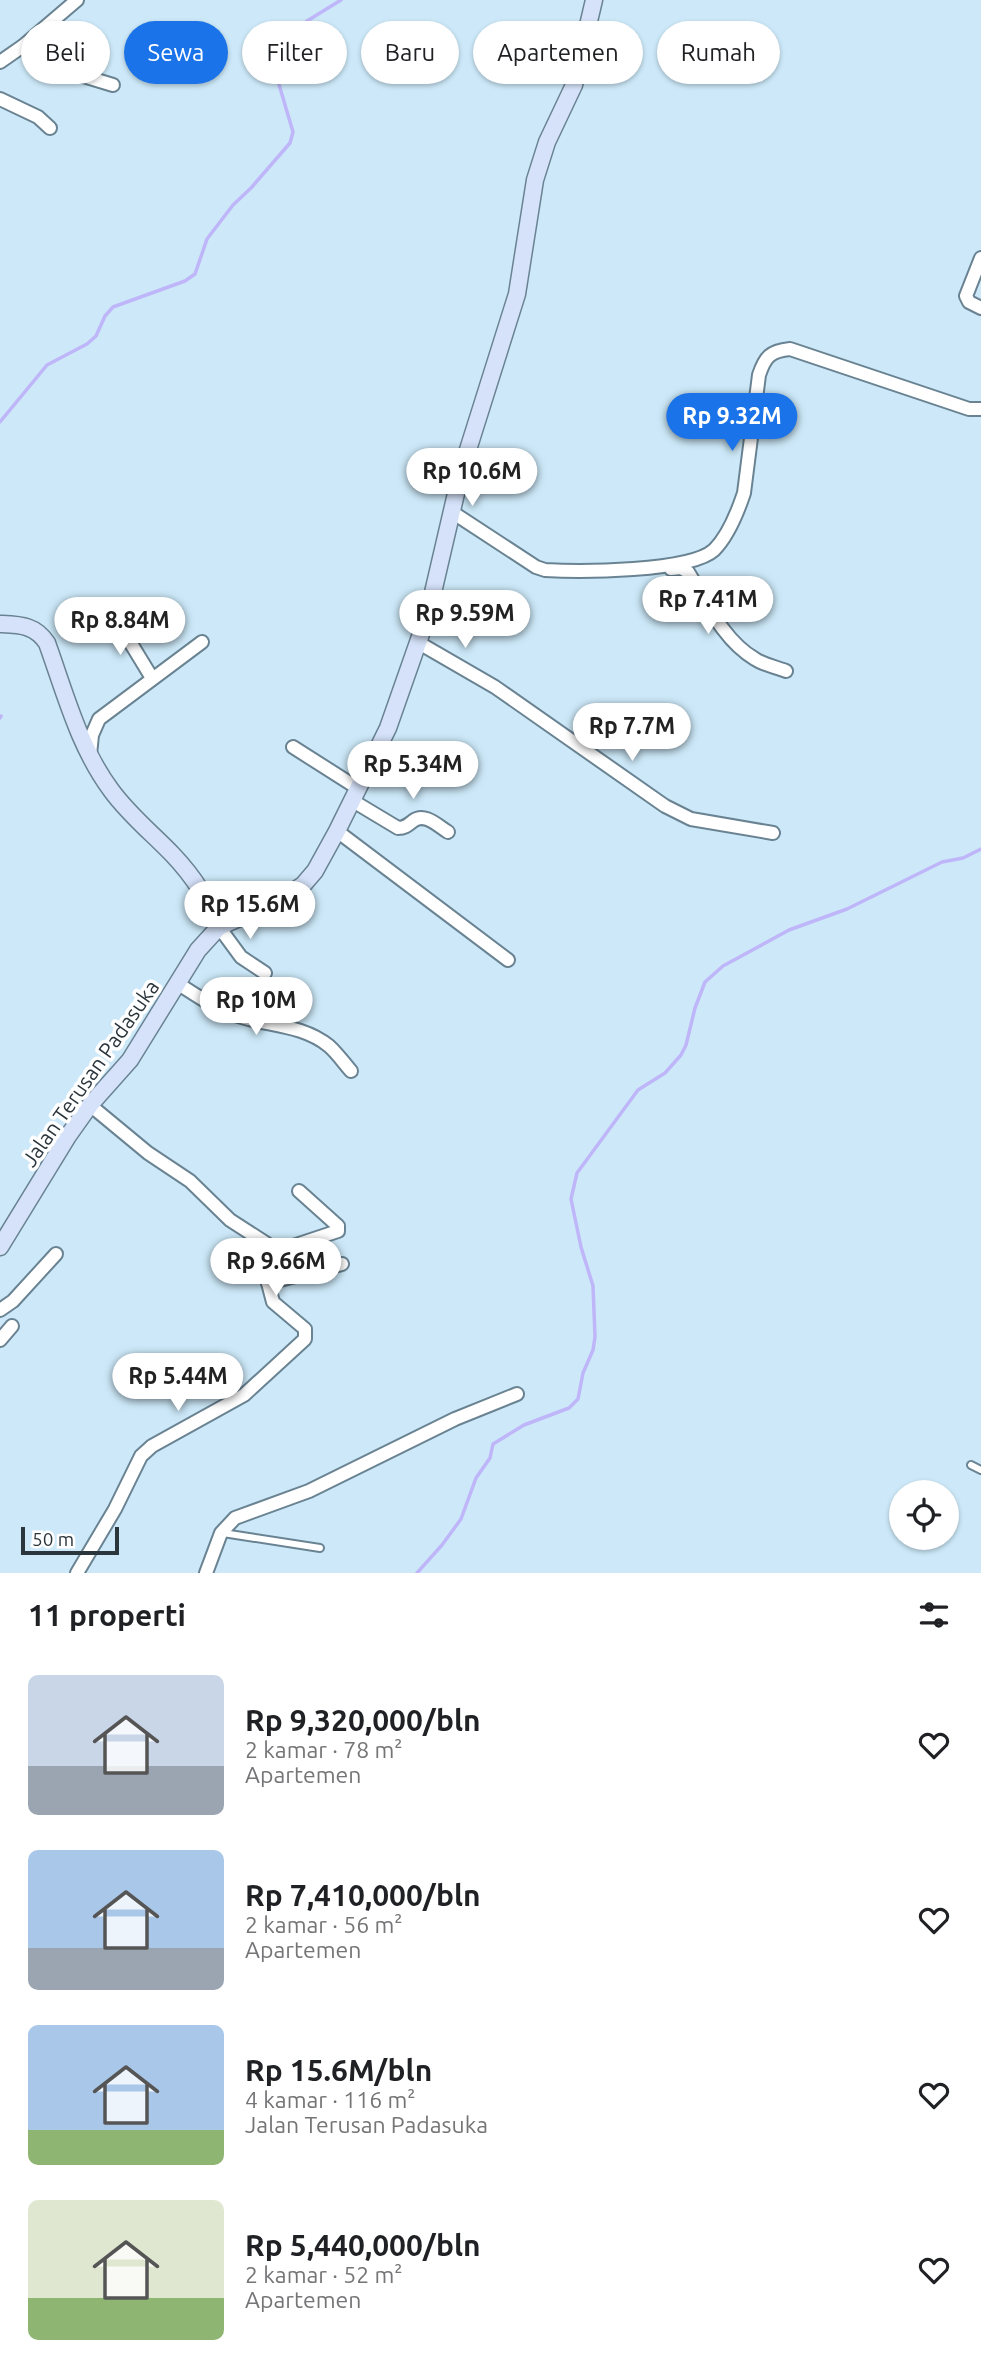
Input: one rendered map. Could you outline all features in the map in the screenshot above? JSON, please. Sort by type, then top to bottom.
[{"type":"street","points":[[52,21],[77,0]]},
{"type":"street","points":[[219,927],[282,899],[303,885],[315,871],[388,728],[437,584],[468,447],[517,294],[534,180],[547,142],[573,85],[594,0]]},
{"type":"street","points":[[0,62],[21,47]]},
{"type":"street","points":[[0,99],[38,117],[50,128]]},
{"type":"street","points":[[981,258],[965,296],[969,302],[981,307]]},
{"type":"street","points":[[452,512],[536,567],[545,570],[662,567],[706,556],[715,548],[739,508],[744,493],[759,375],[765,358],[775,351],[790,349],[969,409],[981,409]]},
{"type":"street","points":[[662,567],[664,570],[686,570],[737,646],[756,660],[786,671]]},
{"type":"street","points":[[116,619],[152,678]]},
{"type":"street","points":[[0,624],[30,627],[40,633],[47,643],[90,755],[110,790],[187,873],[207,900],[219,927],[240,957],[265,973]]},
{"type":"street","points":[[90,755],[92,735],[99,719],[202,642]]},
{"type":"street","points":[[419,643],[495,687],[664,806],[691,818],[773,833]]},
{"type":"street","points":[[293,747],[398,828],[404,828],[418,817],[424,817],[448,832]]},
{"type":"street","points":[[337,831],[508,960]]},
{"type":"street","name":"Jalan Terusan Padasuka","points":[[0,1247],[68,1136],[90,1105],[130,1060],[198,950],[219,927]]},
{"type":"street","points":[[177,983],[228,1012],[289,1027],[317,1038],[330,1047],[351,1071]]},
{"type":"street","points":[[90,1105],[148,1153],[190,1181],[230,1220],[278,1251]]},
{"type":"street","points":[[278,1251],[338,1231],[338,1226],[299,1191]]},
{"type":"street","points":[[77,1573],[115,1509],[141,1457],[152,1446],[244,1395],[305,1339],[306,1329],[273,1302],[268,1283],[278,1251]]},
{"type":"street","points":[[0,1310],[13,1301],[56,1254]]},
{"type":"street","points":[[268,1283],[342,1264]]},
{"type":"street","points":[[0,1340],[12,1326]]},
{"type":"street","points":[[206,1573],[221,1533],[235,1518],[309,1491],[455,1419],[517,1394]]},
{"type":"lane","points":[[971,1465],[981,1470]]},
{"type":"lane","points":[[221,1533],[320,1548]]},
{"type":"waterway","points":[[0,422],[47,365],[87,344],[96,336],[105,316],[113,307],[185,281],[195,274],[207,239],[233,205],[290,143],[293,132],[278,81],[277,68],[285,45],[307,21],[341,0]]},
{"type":"waterway","points":[[417,1573],[461,1519],[476,1478],[490,1458],[493,1444],[524,1425],[569,1408],[578,1399],[595,1337],[593,1286],[571,1199],[577,1173],[638,1090],[665,1073],[681,1055],[705,982],[723,966],[789,930],[847,909],[942,862],[963,858],[981,849]]}]
